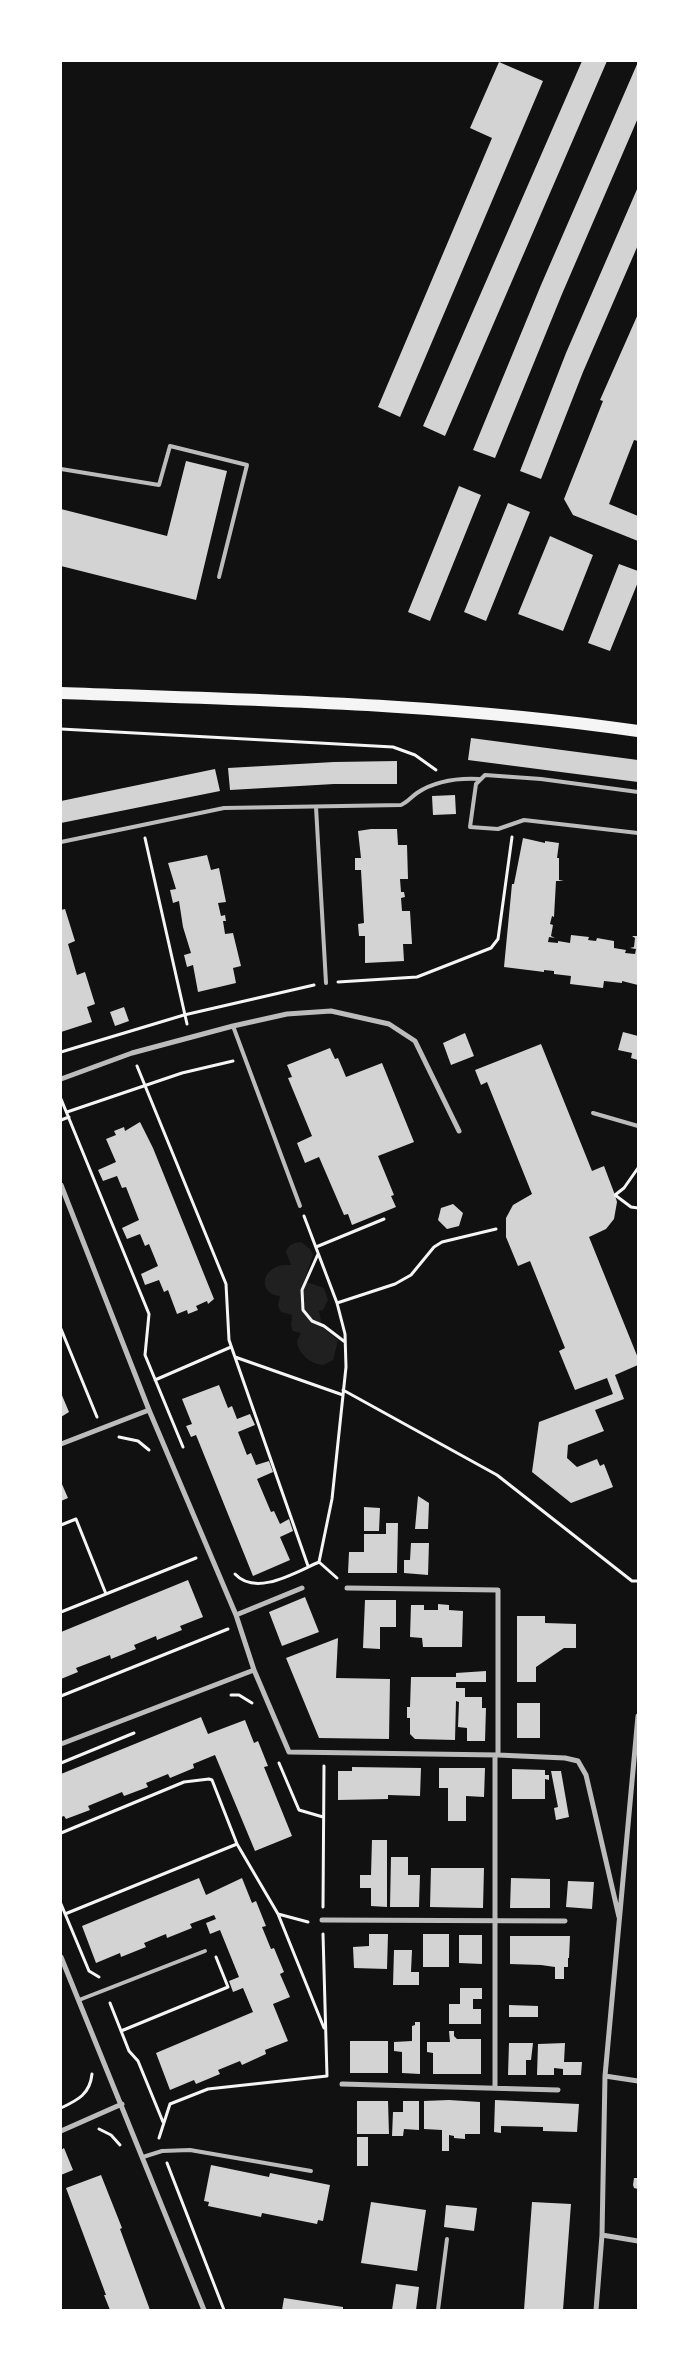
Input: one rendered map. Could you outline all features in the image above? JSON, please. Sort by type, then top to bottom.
[{"type":"main road","points":[[61,692],[415,708],[508,715],[638,731]]},
{"type":"street","points":[[61,1079],[132,1053],[233,1026],[287,1014],[331,1011],[390,1024],[414,1041],[459,1131]]},
{"type":"street","points":[[61,1185],[149,1410],[236,1615],[254,1670],[289,1752],[496,1754],[565,1758],[578,1762],[586,1775],[619,1918]]},
{"type":"street","points":[[61,1444],[149,1410]]},
{"type":"street","points":[[236,1615],[302,1588]]},
{"type":"street","points":[[347,1588],[498,1590],[495,2087]]},
{"type":"street","points":[[61,1744],[254,1670]]},
{"type":"street","points":[[596,2310],[602,2235],[605,2076],[638,1716]]},
{"type":"street","points":[[322,1920],[565,1920]]},
{"type":"street","points":[[61,1957],[204,2310]]},
{"type":"street","points":[[605,2076],[638,2081]]},
{"type":"street","points":[[342,2084],[558,2090]]},
{"type":"street","points":[[61,2131],[122,2104]]},
{"type":"street","points":[[602,2235],[638,2241]]},
{"type":"lane","points":[[61,469],[159,485],[170,446],[247,465],[219,577]]},
{"type":"lane","points":[[638,792],[485,775],[476,784],[470,827],[498,829],[524,820],[638,834]]},
{"type":"lane","points":[[61,842],[224,808],[401,806],[421,791],[442,782],[453,779],[479,779]]},
{"type":"lane","points":[[316,807],[326,983]]},
{"type":"lane","points":[[233,1026],[300,1206]]},
{"type":"lane","points":[[593,1113],[638,1126]]},
{"type":"lane","points":[[79,2000],[205,1951]]},
{"type":"lane","points":[[143,2157],[162,2151],[198,2151],[311,2172]]},
{"type":"lane","points":[[438,2310],[447,2239]]},
{"type":"path","points":[[61,729],[393,747],[404,750],[429,763],[440,776],[442,782]]},
{"type":"path","points":[[142,825],[190,1037]]},
{"type":"path","points":[[124,1033],[226,1284],[231,1347],[308,1566]]},
{"type":"path","points":[[67,1112],[145,1084],[244,1058]]},
{"type":"path","points":[[61,1098],[149,1314],[145,1355],[184,1451]]},
{"type":"path","points":[[61,1120],[69,1117]]},
{"type":"path","points":[[638,1168],[624,1188],[615,1195],[631,1207],[638,1208]]},
{"type":"path","points":[[300,1206],[336,1303],[345,1334],[343,1395],[332,1499],[319,1562]]},
{"type":"path","points":[[316,1247],[384,1219]]},
{"type":"path","points":[[336,1303],[395,1284],[410,1275],[434,1247],[442,1242],[496,1229]]},
{"type":"path","points":[[318,1253],[302,1290],[303,1310],[312,1321],[324,1326],[345,1343]]},
{"type":"path","points":[[61,1330],[101,1428]]},
{"type":"path","points":[[155,1380],[231,1347]]},
{"type":"path","points":[[235,1357],[343,1395]]},
{"type":"path","points":[[343,1390],[497,1475],[632,1581],[638,1581]]},
{"type":"path","points":[[112,1437],[138,1441],[152,1453]]},
{"type":"path","points":[[61,1525],[76,1519],[106,1594]]},
{"type":"path","points":[[193,1549],[200,1567]]},
{"type":"path","points":[[61,1612],[196,1558]]},
{"type":"path","points":[[232,1571],[244,1581],[258,1585],[319,1562]]},
{"type":"path","points":[[319,1562],[347,1588]]},
{"type":"path","points":[[222,1621],[226,1630]]},
{"type":"path","points":[[61,1696],[239,1625]]},
{"type":"path","points":[[226,1696],[239,1695],[246,1698],[257,1710]]},
{"type":"path","points":[[61,1763],[144,1730]]},
{"type":"path","points":[[224,2310],[162,2151],[159,2138],[170,2104],[208,2089],[327,2076],[322,1920],[324,1753]]},
{"type":"path","points":[[276,1755],[299,1810],[324,1817]]},
{"type":"path","points":[[61,1833],[184,1782],[212,1780],[237,1844],[278,1914],[326,2031]]},
{"type":"path","points":[[65,1914],[237,1844]]},
{"type":"path","points":[[61,1904],[87,1968]]},
{"type":"path","points":[[278,1914],[323,1927]]},
{"type":"path","points":[[99,1977],[129,2051],[138,2061],[164,2123]]},
{"type":"path","points":[[61,2108],[84,2095],[91,2082],[91,2069]]},
{"type":"path","points":[[95,2130],[100,2129],[111,2135],[124,2150]]},
{"type":"shaded area","points":[[301,1242],[310,1249],[313,1255],[304,1281],[324,1288],[328,1300],[323,1310],[319,1311],[322,1327],[338,1340],[333,1360],[323,1365],[306,1358],[300,1350],[297,1341],[301,1333],[293,1331],[291,1325],[292,1315],[281,1312],[278,1306],[280,1296],[269,1292],[265,1284],[267,1275],[276,1267],[291,1265],[286,1252],[288,1247]]},
{"type":"building","points":[[582,61],[607,61],[445,436],[423,426]]},
{"type":"building","points":[[499,62],[543,81],[400,417],[378,407],[492,138],[470,128]]},
{"type":"building","points":[[638,62],[638,118],[562,294],[495,458],[473,450],[541,285]]},
{"type":"building","points":[[638,187],[638,245],[583,372],[541,479],[520,471],[566,353]]},
{"type":"building","points":[[638,314],[638,441],[634,440],[609,504],[638,516],[638,541],[573,515],[564,499],[603,401],[600,400]]},
{"type":"building","points":[[186,461],[227,471],[196,600],[61,566],[61,509],[167,536]]},
{"type":"building","points":[[459,486],[481,495],[430,621],[408,612]]},
{"type":"building","points":[[508,503],[530,512],[486,621],[464,612]]},
{"type":"building","points":[[550,536],[593,555],[563,631],[518,614]]},
{"type":"building","points":[[619,564],[638,571],[638,582],[610,651],[588,643]]},
{"type":"building","points":[[471,738],[638,760],[638,782],[468,760]]},
{"type":"building","points":[[397,761],[397,784],[334,784],[230,790],[228,768],[334,762]]},
{"type":"building","points":[[215,769],[220,791],[61,823],[61,801]]},
{"type":"building","points":[[455,795],[456,814],[433,815],[432,796]]},
{"type":"building","points":[[397,829],[398,845],[407,845],[408,879],[400,879],[401,892],[404,892],[405,897],[401,898],[402,911],[410,911],[412,944],[403,944],[404,961],[365,963],[365,936],[359,936],[358,924],[364,923],[361,870],[355,870],[355,858],[361,858],[358,831]]},
{"type":"building","points":[[523,838],[545,843],[545,841],[559,843],[557,858],[559,858],[559,880],[564,881],[556,881],[554,917],[552,916],[550,924],[553,925],[551,936],[555,938],[549,937],[548,942],[570,943],[571,935],[589,937],[588,940],[596,941],[597,938],[614,941],[614,948],[626,950],[625,953],[635,954],[636,949],[630,948],[634,947],[635,938],[632,936],[638,936],[638,985],[622,981],[622,983],[604,981],[603,988],[570,984],[571,976],[554,974],[554,971],[544,970],[544,972],[504,967],[512,884],[514,884]]},
{"type":"building","points":[[207,855],[211,870],[219,868],[226,902],[218,903],[221,916],[225,915],[226,921],[223,921],[225,934],[233,933],[241,966],[233,968],[236,983],[198,992],[193,965],[187,967],[184,955],[191,953],[183,927],[179,901],[173,903],[170,890],[176,889],[168,863]]},
{"type":"building","points":[[65,909],[75,941],[68,944],[77,975],[85,972],[95,1004],[87,1007],[92,1022],[61,1032],[61,910]]},
{"type":"building","points":[[124,1007],[129,1021],[115,1026],[110,1012]]},
{"type":"building","points":[[623,1032],[638,1036],[638,1060],[631,1058],[632,1053],[618,1050]]},
{"type":"building","points":[[465,1033],[474,1056],[451,1065],[443,1043]]},
{"type":"building","points":[[541,1044],[592,1171],[604,1166],[615,1195],[617,1202],[614,1219],[606,1229],[589,1237],[638,1358],[638,1365],[615,1375],[624,1399],[595,1410],[604,1431],[568,1445],[567,1458],[577,1467],[597,1459],[600,1466],[604,1464],[613,1487],[571,1503],[532,1472],[539,1422],[613,1394],[607,1378],[575,1390],[559,1351],[565,1348],[530,1261],[518,1266],[506,1237],[506,1218],[513,1205],[532,1194],[487,1082],[481,1085],[475,1070]]},
{"type":"building","points":[[330,1048],[335,1059],[338,1058],[346,1077],[382,1063],[414,1142],[378,1156],[394,1195],[391,1196],[396,1207],[352,1225],[348,1214],[344,1215],[319,1157],[305,1163],[297,1143],[312,1136],[288,1078],[292,1077],[287,1065]]},
{"type":"building","points":[[140,1122],[153,1148],[214,1299],[208,1304],[207,1301],[196,1306],[198,1310],[188,1314],[187,1310],[177,1314],[168,1290],[164,1292],[159,1280],[145,1285],[141,1274],[158,1266],[149,1244],[145,1246],[140,1234],[127,1239],[122,1228],[139,1220],[126,1187],[122,1188],[117,1176],[103,1181],[98,1170],[116,1162],[106,1139],[116,1135],[114,1131],[124,1127],[125,1131]]},
{"type":"building","points":[[453,1204],[463,1213],[459,1226],[447,1229],[438,1220],[441,1208]]},
{"type":"building","points":[[219,1385],[228,1408],[232,1406],[237,1419],[250,1414],[255,1425],[238,1432],[247,1455],[251,1453],[256,1465],[269,1461],[273,1472],[257,1479],[271,1512],[274,1511],[280,1524],[289,1519],[293,1531],[280,1537],[290,1560],[253,1576],[196,1435],[191,1437],[186,1426],[192,1424],[182,1399]]},
{"type":"building","points":[[61,1393],[69,1412],[61,1417]]},
{"type":"building","points":[[61,1482],[68,1498],[61,1501]]},
{"type":"building","points":[[418,1496],[429,1503],[428,1529],[415,1529]]},
{"type":"building","points":[[364,1507],[380,1508],[379,1531],[364,1531]]},
{"type":"building","points":[[386,1523],[398,1523],[397,1573],[348,1573],[349,1552],[364,1552],[364,1534],[386,1534]]},
{"type":"building","points":[[411,1543],[429,1543],[428,1575],[404,1573],[404,1560],[410,1560]]},
{"type":"building","points":[[188,1580],[203,1617],[180,1626],[182,1630],[157,1640],[156,1636],[134,1645],[136,1649],[111,1659],[110,1655],[76,1668],[78,1672],[61,1679],[61,1632]]},
{"type":"building","points":[[305,1597],[319,1632],[282,1646],[269,1612]]},
{"type":"building","points":[[365,1600],[396,1600],[396,1627],[380,1627],[380,1649],[363,1648]]},
{"type":"building","points":[[438,1604],[449,1605],[449,1610],[463,1611],[462,1647],[423,1647],[422,1638],[410,1637],[411,1605],[424,1605],[424,1610],[438,1610]]},
{"type":"building","points":[[517,1616],[545,1616],[545,1623],[576,1624],[576,1648],[564,1648],[536,1667],[536,1682],[517,1682]]},
{"type":"building","points":[[338,1638],[336,1678],[390,1679],[389,1739],[319,1738],[286,1658]]},
{"type":"building","points":[[486,1671],[486,1682],[456,1682],[456,1688],[465,1688],[465,1697],[482,1697],[482,1708],[486,1708],[485,1741],[467,1741],[467,1728],[458,1727],[459,1702],[456,1701],[455,1740],[415,1739],[410,1734],[410,1718],[407,1718],[407,1707],[410,1707],[411,1677],[456,1677],[456,1673]]},
{"type":"building","points":[[517,1703],[540,1703],[540,1738],[517,1738]]},
{"type":"building","points":[[201,1717],[208,1734],[245,1720],[254,1743],[258,1741],[268,1766],[264,1767],[292,1836],[255,1851],[215,1755],[193,1764],[194,1768],[170,1778],[168,1774],[146,1783],[148,1787],[124,1796],[122,1792],[88,1806],[90,1810],[66,1819],[64,1816],[61,1817],[61,1774]]},
{"type":"building","points":[[352,1767],[421,1768],[420,1796],[388,1795],[388,1799],[338,1800],[338,1771],[352,1771]]},
{"type":"building","points":[[439,1768],[485,1768],[484,1797],[466,1796],[466,1821],[448,1821],[448,1788],[439,1788]]},
{"type":"building","points":[[512,1769],[545,1770],[545,1775],[549,1775],[549,1780],[545,1779],[545,1799],[512,1799]]},
{"type":"building","points":[[551,1771],[561,1771],[569,1817],[556,1820],[554,1808],[558,1807]]},
{"type":"building","points":[[372,1840],[387,1840],[387,1907],[371,1906],[371,1888],[360,1888],[360,1875],[371,1875]]},
{"type":"building","points":[[391,1857],[408,1857],[408,1875],[420,1875],[419,1907],[390,1907]]},
{"type":"building","points":[[431,1868],[484,1868],[483,1908],[430,1907]]},
{"type":"building","points":[[199,1878],[206,1895],[242,1878],[252,1903],[256,1901],[266,1926],[262,1927],[271,1949],[274,1948],[284,1972],[280,1974],[290,1997],[273,2004],[288,2041],[265,2050],[266,2054],[242,2065],[240,2061],[218,2070],[220,2074],[196,2084],[194,2080],[170,2090],[156,2053],[253,2012],[243,1988],[233,1992],[229,1981],[239,1977],[220,1930],[210,1934],[206,1923],[216,1919],[214,1915],[190,1924],[192,1928],[167,1938],[166,1934],[144,1943],[146,1947],[121,1957],[120,1953],[96,1963],[82,1926]]},
{"type":"building","points":[[511,1878],[550,1879],[550,1908],[510,1908]]},
{"type":"building","points":[[568,1881],[594,1882],[592,1909],[566,1907]]},
{"type":"building","points":[[369,1934],[388,1934],[387,1969],[354,1968],[353,1947],[369,1946]]},
{"type":"building","points":[[423,1934],[449,1934],[449,1967],[423,1967]]},
{"type":"building","points":[[459,1935],[482,1935],[482,1964],[459,1963]]},
{"type":"building","points":[[510,1936],[570,1936],[568,1967],[564,1967],[564,1979],[555,1979],[555,1967],[510,1964]]},
{"type":"building","points":[[394,1950],[412,1950],[411,1972],[419,1972],[419,1985],[393,1985]]},
{"type":"building","points":[[460,1988],[482,1988],[482,1999],[473,1999],[473,2009],[481,2009],[481,2024],[449,2024],[449,2004],[460,2004]]},
{"type":"building","points":[[509,2005],[538,2006],[538,2017],[509,2017]]},
{"type":"building","points":[[415,2022],[420,2022],[420,2074],[402,2073],[402,2052],[394,2051],[394,2042],[412,2041],[412,2026],[415,2025]]},
{"type":"building","points":[[449,2031],[454,2031],[454,2036],[457,2039],[481,2039],[481,2074],[433,2074],[433,2053],[427,2052],[427,2042],[450,2042]]},
{"type":"building","points":[[350,2041],[388,2041],[388,2073],[350,2073]]},
{"type":"building","points":[[509,2043],[533,2043],[531,2060],[526,2060],[526,2075],[508,2075]]},
{"type":"building","points":[[565,2043],[564,2062],[582,2062],[581,2075],[563,2075],[563,2069],[554,2068],[554,2075],[537,2075],[538,2044]]},
{"type":"building","points":[[495,2100],[579,2104],[577,2132],[543,2131],[543,2127],[501,2126],[501,2133],[494,2132]]},
{"type":"building","points":[[357,2101],[388,2101],[389,2134],[357,2134]]},
{"type":"building","points":[[403,2101],[419,2101],[419,2130],[404,2129],[403,2136],[392,2136],[393,2112],[403,2112]]},
{"type":"building","points":[[424,2101],[480,2102],[480,2134],[465,2134],[465,2139],[454,2138],[454,2136],[449,2135],[449,2151],[442,2151],[442,2130],[424,2129]]},
{"type":"building","points":[[357,2137],[368,2137],[368,2166],[357,2166]]},
{"type":"building","points":[[64,2148],[73,2170],[61,2175],[61,2150]]},
{"type":"building","points":[[211,2165],[269,2177],[270,2173],[330,2185],[323,2221],[318,2220],[317,2224],[262,2213],[261,2217],[208,2206],[209,2202],[204,2201]]},
{"type":"building","points":[[101,2175],[122,2228],[120,2229],[150,2310],[110,2310],[104,2295],[106,2295],[66,2188]]},
{"type":"building","points":[[634,2178],[638,2178],[638,2189],[634,2188]]},
{"type":"building","points":[[371,2202],[426,2210],[417,2271],[361,2263]]},
{"type":"building","points":[[532,2202],[571,2204],[563,2310],[524,2310]]},
{"type":"building","points":[[446,2205],[477,2208],[474,2231],[444,2227]]},
{"type":"building","points":[[396,2284],[419,2287],[416,2310],[392,2310]]},
{"type":"building","points":[[284,2298],[343,2307],[343,2310],[282,2310]]}]
